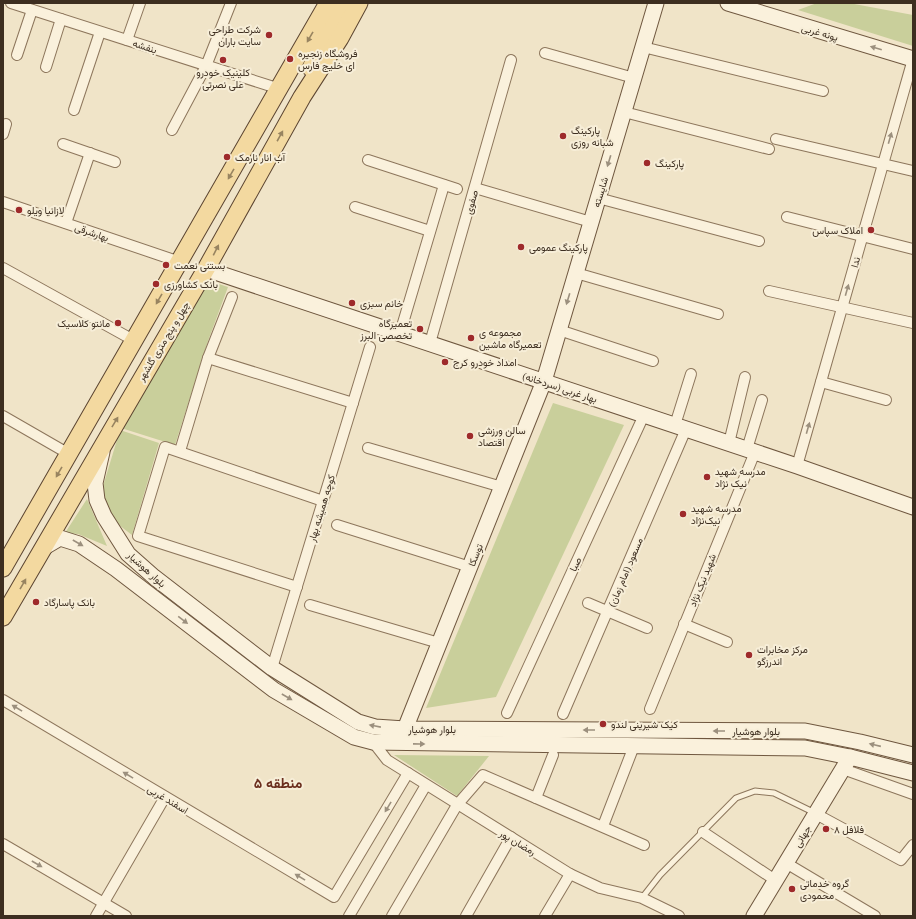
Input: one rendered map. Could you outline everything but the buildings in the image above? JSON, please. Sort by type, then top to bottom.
[{"type":"main road","points":[[5,559],[135,341],[280,89],[320,11],[328,3]]},
{"type":"main road","points":[[302,97],[308,73],[342,3]]},
{"type":"main road","name":"چهل و پنج متری گلشهر","points":[[3,617],[105,439],[206,269],[302,97],[340,38],[358,3]]},
{"type":"main road","name":"شایسته","points":[[544,381],[656,3]]},
{"type":"main road","name":"پونه غربی","points":[[728,3],[913,59]]},
{"type":"main road","name":"بهار غربی (سردخانه)","points":[[206,269],[751,450],[913,507]]},
{"type":"main road","name":"توسکا","points":[[405,729],[544,381]]},
{"type":"main road","name":"بلوار هوشیار","points":[[105,439],[95,483],[98,500],[104,516],[128,554],[159,581],[272,668],[358,722],[375,727],[405,729],[805,731],[913,755]]},
{"type":"main road","name":"بلوار هوشیار","points":[[43,548],[60,538],[73,540],[116,569],[274,690],[354,736],[373,742],[805,748],[847,763],[913,773]]},
{"type":"main road","points":[[116,569],[110,558],[110,551],[116,548],[128,554]]},
{"type":"main road","points":[[639,746],[649,737],[644,730]]},
{"type":"main road","points":[[677,746],[674,738],[678,730]]},
{"type":"main road","name":"جهانی","points":[[754,916],[847,763]]},
{"type":"street","name":"بنفشه","points":[[11,3],[280,89]]},
{"type":"street","points":[[127,40],[140,3]]},
{"type":"street","points":[[172,130],[206,66],[231,3]]},
{"type":"street","points":[[18,55],[32,10]]},
{"type":"street","points":[[46,67],[61,19]]},
{"type":"street","points":[[74,110],[100,32]]},
{"type":"street","points":[[643,47],[823,91]]},
{"type":"street","points":[[545,53],[634,78]]},
{"type":"street","name":"ندا","points":[[797,466],[913,59]]},
{"type":"street","name":"صفوی","points":[[430,344],[511,60]]},
{"type":"street","points":[[624,112],[769,149]]},
{"type":"street","points":[[3,134],[6,124]]},
{"type":"street","points":[[776,139],[913,171]]},
{"type":"street","points":[[63,144],[115,162]]},
{"type":"street","points":[[66,223],[90,153]]},
{"type":"street","points":[[368,160],[457,189]]},
{"type":"street","points":[[400,333],[444,185]]},
{"type":"street","points":[[475,188],[591,222]]},
{"type":"street","points":[[598,198],[759,241]]},
{"type":"street","name":"بهارشرقی","points":[[3,202],[180,262]]},
{"type":"street","points":[[355,207],[430,231]]},
{"type":"street","points":[[787,217],[913,249]]},
{"type":"street","points":[[3,268],[135,341]]},
{"type":"street","points":[[576,273],[718,314]]},
{"type":"street","points":[[769,291],[913,323]]},
{"type":"street","points":[[180,451],[208,358],[232,297]]},
{"type":"street","points":[[559,330],[653,361]]},
{"type":"street","name":"کوچه همیشه بهار","points":[[272,668],[370,347]]},
{"type":"street","points":[[208,358],[353,403]]},
{"type":"street","name":"مسعود (امام زمان)","points":[[563,714],[609,611],[681,427],[691,374]]},
{"type":"street","points":[[728,443],[745,378]]},
{"type":"street","points":[[821,382],[886,400]]},
{"type":"street","name":"شهید نیک نژاد","points":[[650,709],[751,450],[762,400]]},
{"type":"street","name":"صبا","points":[[507,713],[644,415]]},
{"type":"street","points":[[3,416],[69,454]]},
{"type":"street","points":[[296,587],[138,536],[165,447],[323,501]]},
{"type":"street","points":[[368,448],[502,486]]},
{"type":"street","points":[[337,525],[470,566]]},
{"type":"street","points":[[588,603],[647,628]]},
{"type":"street","points":[[310,605],[439,643]]},
{"type":"street","points":[[684,624],[727,642]]},
{"type":"street","name":"اسفند غربی","points":[[3,700],[334,897],[408,773]]},
{"type":"street","name":"رمضان پور","points":[[373,742],[387,760],[570,874],[600,888],[642,898],[678,916]]},
{"type":"street","points":[[603,826],[639,746]]},
{"type":"street","points":[[536,798],[553,755]]},
{"type":"street","points":[[847,763],[913,794]]},
{"type":"street","points":[[392,916],[457,805],[484,775],[603,826],[644,846]]},
{"type":"street","points":[[349,916],[426,785]]},
{"type":"street","points":[[96,916],[165,797]]},
{"type":"street","points":[[816,814],[901,860],[913,845]]},
{"type":"street","points":[[703,832],[776,880]]},
{"type":"street","points":[[466,916],[511,837]]},
{"type":"street","points":[[3,844],[126,916]]},
{"type":"street","points":[[786,863],[875,916]]},
{"type":"street","points":[[545,916],[570,874]]},
{"type":"lane","points":[[642,898],[660,875],[736,798],[755,791],[774,793],[816,814]]},
{"type":"green space","points":[[817,3],[849,3],[913,15],[913,46],[798,10]]},
{"type":"green space","points":[[207,280],[228,287],[208,341],[175,445],[121,428]]},
{"type":"green space","points":[[553,403],[624,425],[496,697],[426,708]]},
{"type":"green space","points":[[120,430],[159,443],[132,535],[115,522],[105,503],[103,486]]},
{"type":"green space","points":[[87,499],[107,546],[78,534],[65,533]]},
{"type":"green space","points":[[394,755],[489,756],[457,796]]},
{"type":"place","name":"شرکت طراحی سایت باران","points":[[269,35]]},
{"type":"place","name":"فروشگاه زنجیره ای خلیج فارس","points":[[290,59]]},
{"type":"place","name":"کلینیک خودرو علی نصرتی","points":[[223,60]]},
{"type":"place","name":"پارکینگ شبانه روزی","points":[[563,136]]},
{"type":"place","name":"آب انار نارمک","points":[[227,157]]},
{"type":"place","name":"پارکینگ","points":[[647,163]]},
{"type":"place","name":"لازانیا ویلو","points":[[19,210]]},
{"type":"place","name":"املاک سپاس","points":[[871,230]]},
{"type":"place","name":"پارکینگ عمومی","points":[[521,247]]},
{"type":"place","name":"بستنی نعمت","points":[[166,265]]},
{"type":"place","name":"بانک کشاورزی","points":[[156,284]]},
{"type":"place","name":"خانم سبزی","points":[[352,303]]},
{"type":"place","name":"مانتو کلاسیک","points":[[118,323]]},
{"type":"place","name":"تعمیرگاه تخصصی البرز","points":[[420,329]]},
{"type":"place","name":"مجموعه ی تعمیرگاه ماشین","points":[[471,338]]},
{"type":"place","name":"امداد خودرو کرج","points":[[445,362]]},
{"type":"place","name":"سالن ورزشی اقتصاد","points":[[470,436]]},
{"type":"place","name":"مدرسه شهید نیک نژاد","points":[[707,477]]},
{"type":"place","name":"مدرسه شهید نیک‌نژاد","points":[[683,514]]},
{"type":"place","name":"بانک پاسارگاد","points":[[36,602]]},
{"type":"place","name":"مرکز مخابرات اندرزگو","points":[[749,655]]},
{"type":"place","name":"کیک شیرینی لندو","points":[[603,724]]},
{"type":"place","name":"فلافل ۸","points":[[826,829]]},
{"type":"place","name":"گروه خدماتی محمودی","points":[[792,889]]},
{"type":"district","name":"منطقه ۵","points":[[278,783]]}]
